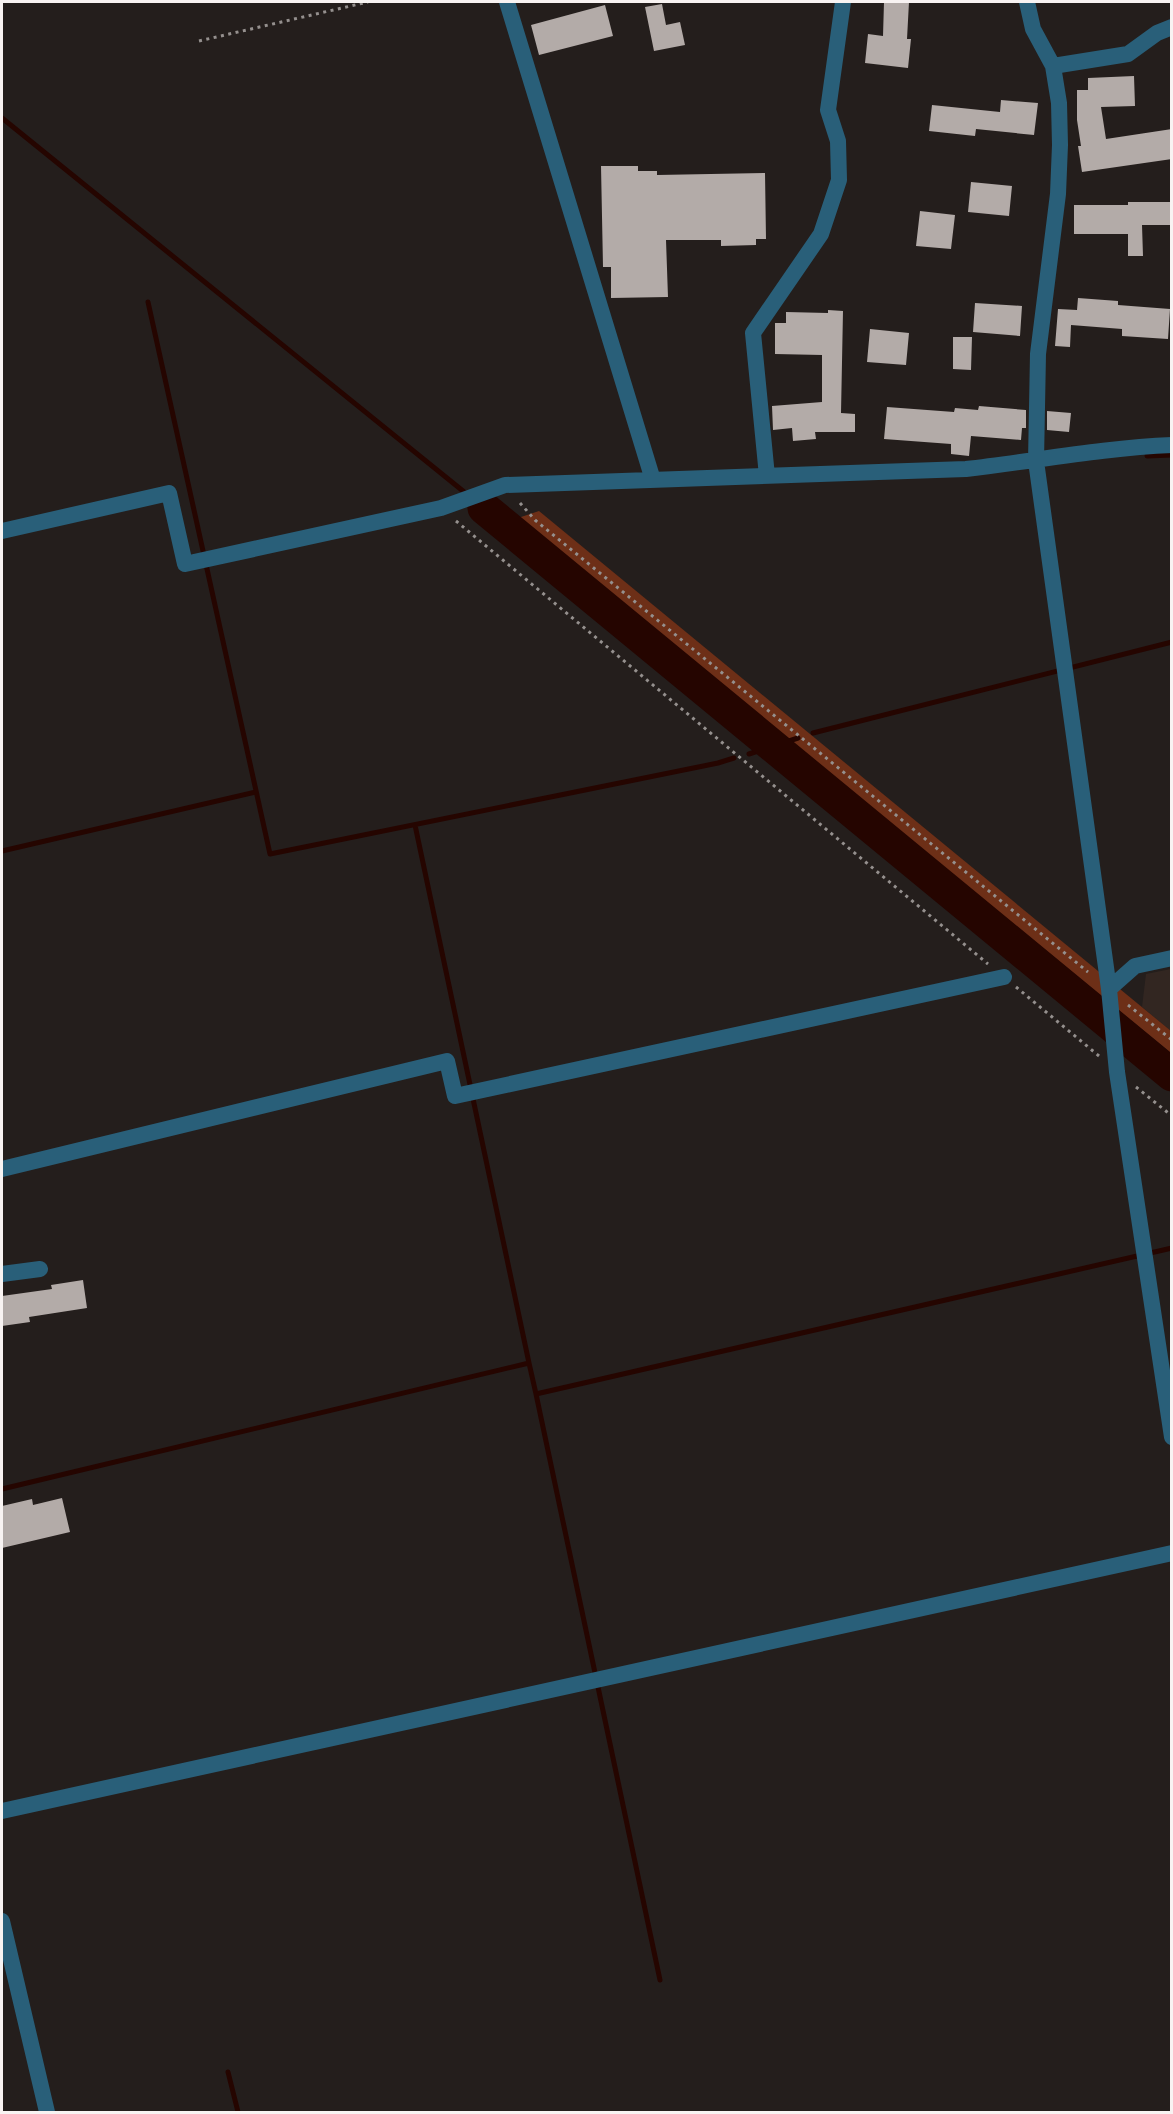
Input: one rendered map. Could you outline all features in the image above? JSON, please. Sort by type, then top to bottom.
[{"type":"street","points":[[507,2],[652,480]]},
{"type":"street","points":[[767,476],[753,333],[821,234],[839,180],[838,141],[828,110],[843,2]]},
{"type":"street","points":[[1027,2],[1033,29],[1053,66],[1059,104],[1058,194],[1038,354],[1036,461],[1109,989],[1117,1072],[1172,1437]]},
{"type":"street","points":[[1053,66],[1128,54],[1157,33],[1172,27]]},
{"type":"street","points":[[2,531],[169,493],[185,564],[441,508],[505,485],[966,469],[1128,447],[1172,446]]},
{"type":"street","points":[[1109,989],[1135,966],[1172,958]]},
{"type":"street","points":[[2,1169],[447,1061],[455,1096],[1004,977]]},
{"type":"street","points":[[2,1274],[40,1269]]},
{"type":"street","points":[[2,1810],[1172,1553]]},
{"type":"street","points":[[2,1921],[47,2112]]},
{"type":"path","points":[[199,41],[368,2]]},
{"type":"path","points":[[505,485],[535,520],[1172,1040]]},
{"type":"path","points":[[441,508],[1172,1116]]},
{"type":"shaded area","points":[[539,511],[1171,1031],[1171,1053],[518,518]]},
{"type":"shaded area","points":[[1171,969],[1171,1031],[1142,1007],[1146,974]]},
{"type":"building","points":[[884,2],[909,2],[907,39],[911,39],[908,68],[865,63],[868,34],[883,36]]},
{"type":"building","points":[[662,4],[666,25],[680,22],[685,45],[654,51],[645,7]]},
{"type":"building","points":[[605,5],[613,36],[539,55],[531,25]]},
{"type":"building","points":[[1134,76],[1135,106],[1101,107],[1106,139],[1172,129],[1172,159],[1082,172],[1078,146],[1081,146],[1077,120],[1077,90],[1088,90],[1088,78]]},
{"type":"building","points":[[1001,100],[1038,103],[1034,135],[976,129],[975,136],[929,131],[932,105],[1000,112]]},
{"type":"building","points":[[601,166],[638,166],[638,171],[657,171],[657,175],[765,173],[766,239],[756,239],[756,245],[721,246],[721,240],[666,240],[668,297],[611,298],[611,267],[603,267]]},
{"type":"building","points":[[971,182],[1012,186],[1009,216],[968,212]]},
{"type":"building","points":[[1128,202],[1172,202],[1172,225],[1142,225],[1143,256],[1128,256],[1128,234],[1074,234],[1074,205],[1128,205]]},
{"type":"building","points":[[920,211],[955,215],[951,249],[916,246]]},
{"type":"building","points":[[1078,298],[1118,301],[1118,305],[1170,309],[1168,339],[1122,336],[1122,329],[1071,325],[1070,347],[1055,346],[1058,309],[1077,310]]},
{"type":"building","points":[[975,303],[1022,306],[1020,336],[973,332]]},
{"type":"building","points":[[828,310],[843,311],[841,413],[855,414],[855,432],[815,432],[816,439],[793,441],[792,428],[773,430],[772,406],[822,402],[822,355],[775,354],[775,323],[786,323],[786,312],[828,313]]},
{"type":"building","points":[[870,329],[909,333],[906,365],[867,362]]},
{"type":"building","points":[[953,337],[972,337],[971,370],[953,369]]},
{"type":"building","points":[[979,406],[1026,410],[1026,428],[1022,428],[1021,440],[971,436],[969,456],[951,454],[951,444],[884,439],[887,407],[954,412],[955,408],[978,410]]},
{"type":"building","points":[[1047,411],[1071,413],[1069,432],[1047,430]]},
{"type":"building","points":[[83,1280],[87,1308],[29,1317],[30,1322],[2,1326],[2,1296],[52,1289],[51,1285]]},
{"type":"building","points":[[62,1498],[70,1532],[2,1548],[2,1506],[32,1499],[33,1505]]},
{"type":"waterway","points":[[2,118],[484,508]]},
{"type":"waterway","points":[[148,302],[270,854],[734,758]]},
{"type":"waterway","points":[[1147,456],[1172,455]]},
{"type":"waterway","points":[[484,508],[1172,1075]]},
{"type":"waterway","points":[[813,733],[1172,642]]},
{"type":"waterway","points":[[749,754],[798,738]]},
{"type":"waterway","points":[[2,851],[256,792]]},
{"type":"waterway","points":[[415,825],[529,1363]]},
{"type":"waterway","points":[[2,1489],[529,1363],[536,1394],[1172,1248]]},
{"type":"waterway","points":[[536,1394],[660,1980]]},
{"type":"waterway","points":[[228,2072],[238,2112]]}]
